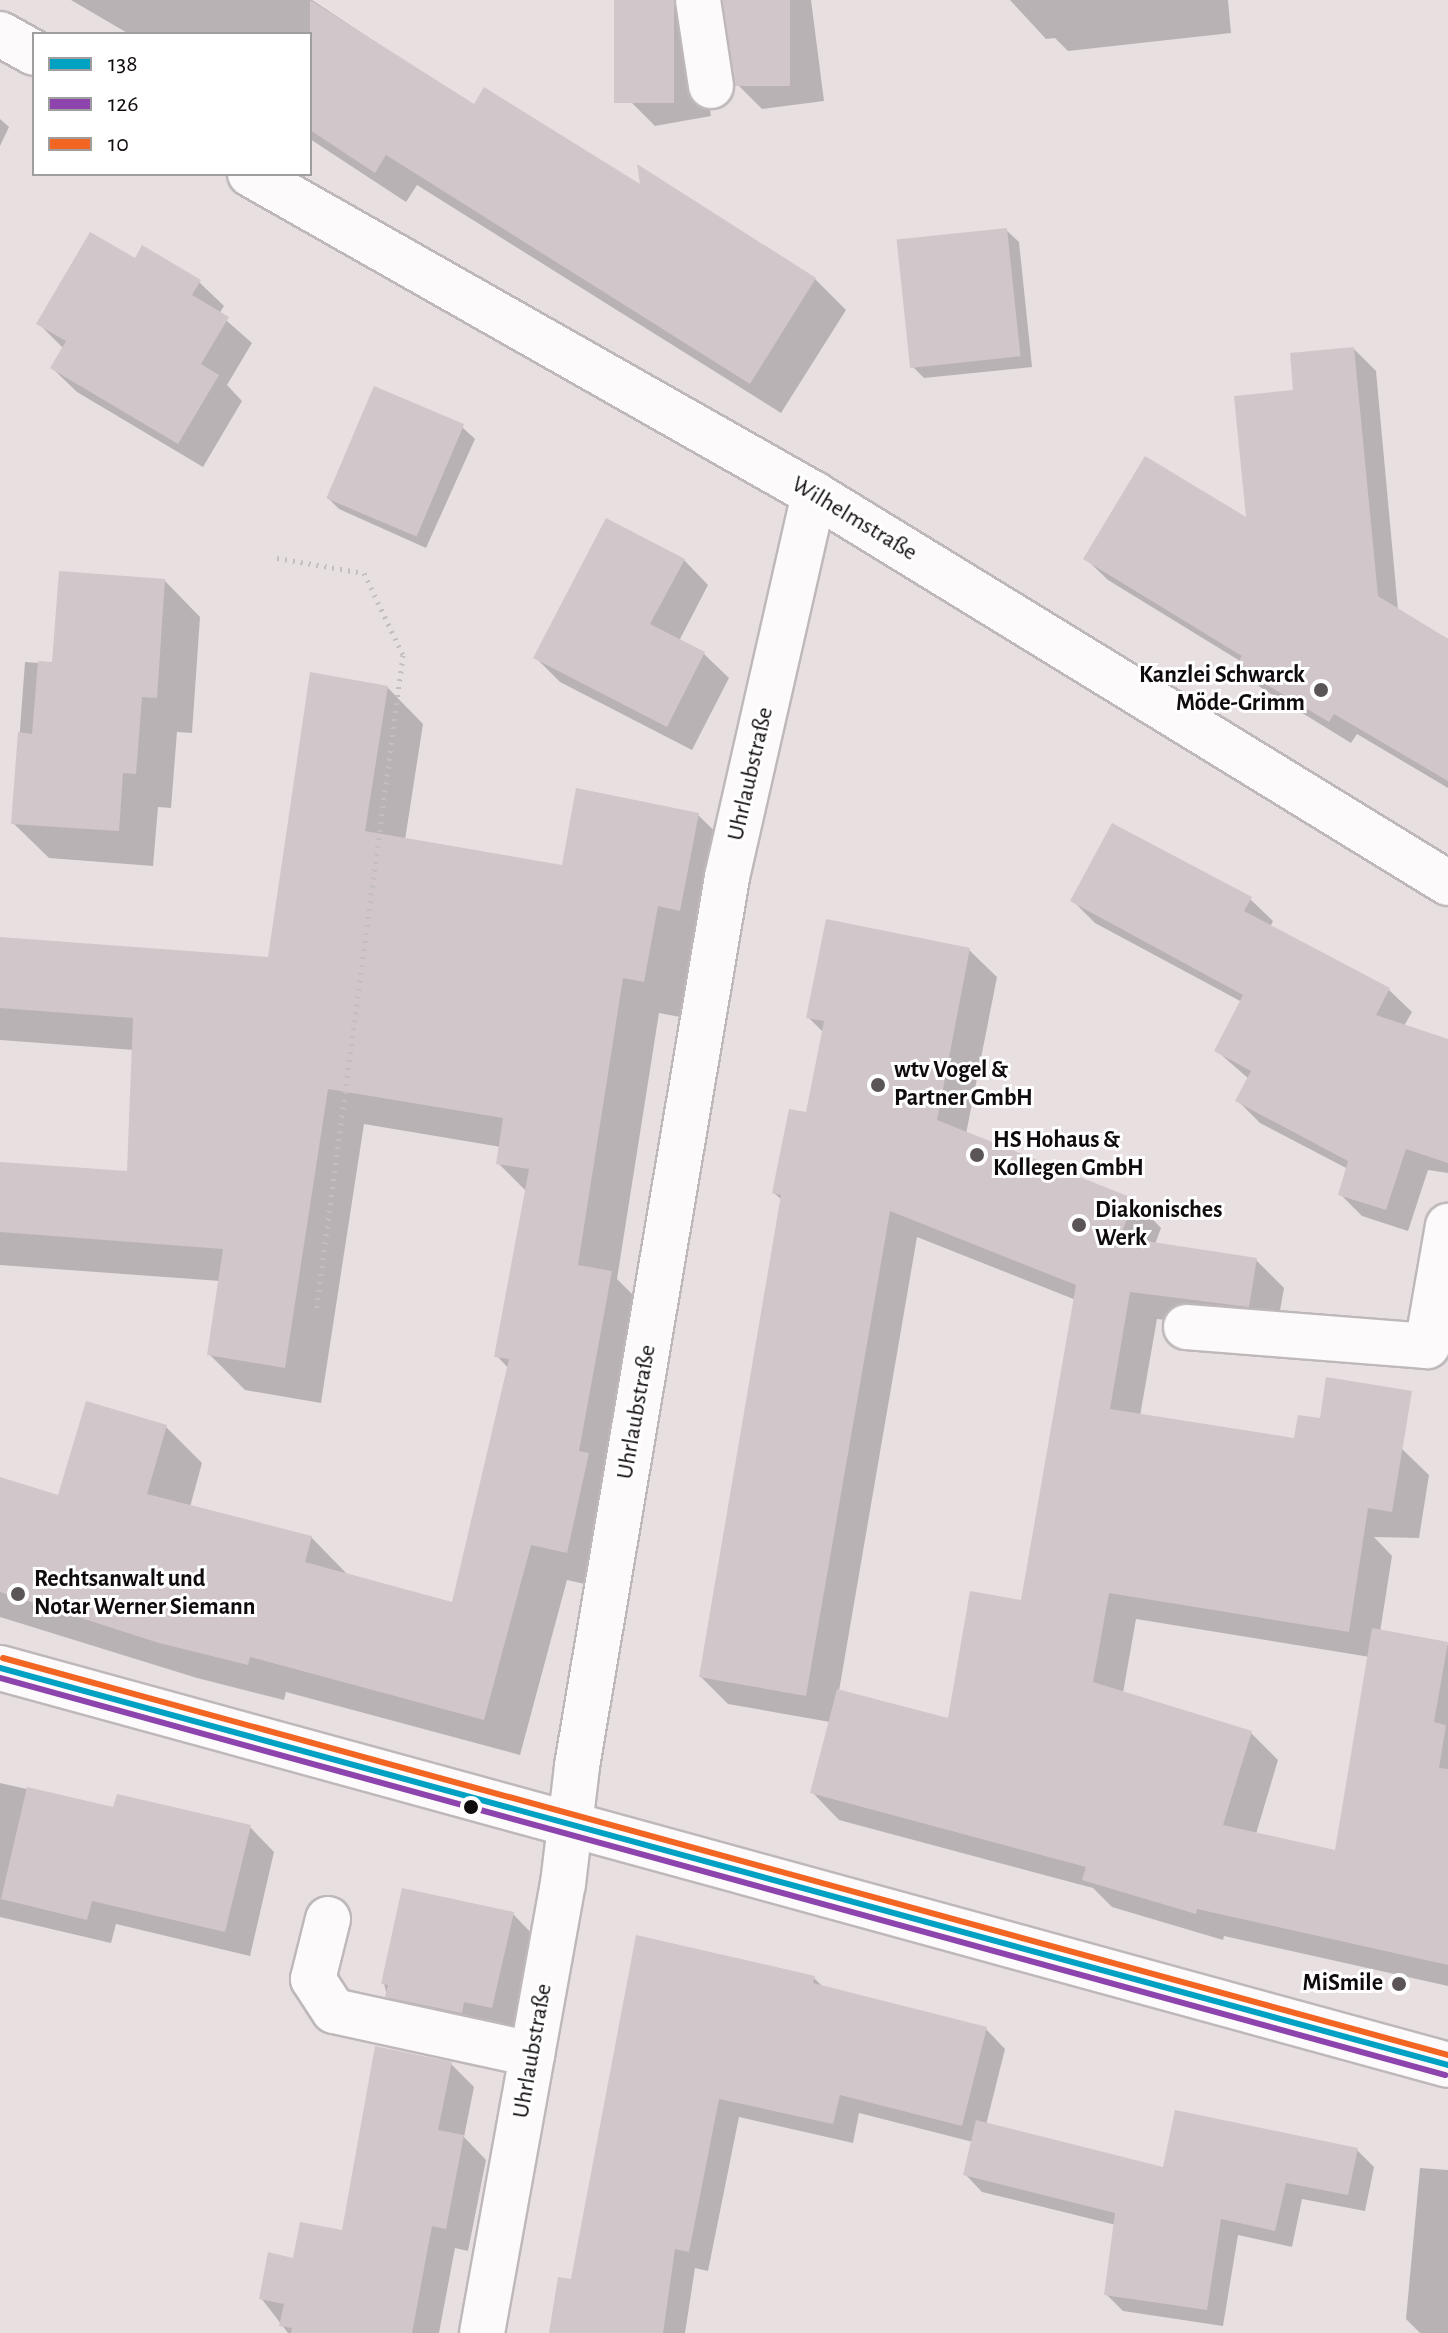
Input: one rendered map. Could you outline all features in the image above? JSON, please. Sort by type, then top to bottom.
[{"type":"street","points":[[698,0],[711,86]]},
{"type":"street","points":[[0,34],[32,52]]},
{"type":"street","name":"Wilhelmstraße","points":[[254,176],[814,494],[1448,883]]},
{"type":"street","name":"Uhrlaubstraße","points":[[482,2333],[532,2054],[727,877],[814,494]]},
{"type":"street","points":[[1186,1327],[1427,1346],[1448,1226]]},
{"type":"street","points":[[0,1668],[567,1842],[1448,2065]]},
{"type":"street","points":[[328,1919],[313,1979],[334,2011],[532,2054]]},
{"type":"path","points":[[277,558],[364,573],[403,655],[316,1312]]},
{"type":"building","points":[[310,0],[474,104],[484,87],[640,184],[637,164],[816,278],[750,384],[386,155],[375,173],[312,131]]},
{"type":"building","points":[[614,0],[674,0],[674,103],[614,103]]},
{"type":"building","points":[[723,0],[790,0],[790,86],[723,86]]},
{"type":"building","points":[[1007,228],[1020,356],[910,368],[897,240]]},
{"type":"building","points":[[90,232],[135,258],[142,245],[201,280],[192,295],[229,317],[201,364],[219,375],[178,444],[50,368],[66,341],[36,324]]},
{"type":"building","points":[[1354,347],[1378,596],[1448,639],[1448,781],[1334,714],[1329,722],[1235,666],[1242,656],[1083,559],[1145,456],[1246,517],[1234,396],[1293,390],[1290,353]]},
{"type":"building","points":[[374,386],[464,424],[417,537],[326,498]]},
{"type":"building","points":[[606,518],[685,559],[650,624],[705,652],[667,727],[533,658]]},
{"type":"building","points":[[59,571],[165,579],[157,698],[142,697],[136,774],[123,773],[119,831],[11,824],[18,732],[32,734],[38,661],[52,662]]},
{"type":"building","points":[[310,672],[388,686],[365,831],[562,865],[576,788],[699,813],[680,911],[658,906],[644,982],[623,978],[578,1265],[612,1271],[579,1451],[589,1453],[567,1553],[531,1545],[484,1720],[250,1657],[248,1665],[159,1643],[0,1592],[0,1477],[58,1495],[86,1401],[167,1425],[147,1494],[312,1536],[305,1562],[452,1602],[509,1359],[494,1357],[529,1169],[496,1164],[503,1118],[328,1089],[285,1368],[207,1355],[223,1249],[0,1232],[0,1162],[127,1171],[133,1018],[0,1008],[0,937],[268,957]]},
{"type":"building","points":[[1112,823],[1252,897],[1244,911],[1390,988],[1376,1015],[1448,1039],[1448,1163],[1406,1149],[1386,1210],[1338,1195],[1348,1161],[1235,1101],[1251,1071],[1214,1051],[1243,995],[1070,901]]},
{"type":"building","points":[[826,919],[970,948],[937,1120],[1135,1199],[1120,1237],[1257,1258],[1249,1307],[1130,1292],[1110,1409],[1294,1438],[1298,1415],[1320,1418],[1326,1377],[1412,1391],[1392,1512],[1368,1508],[1349,1632],[1109,1593],[1093,1682],[1252,1731],[1223,1825],[1335,1850],[1372,1628],[1448,1642],[1434,1722],[1446,1725],[1439,1768],[1448,1769],[1448,1965],[1197,1909],[1196,1914],[1082,1880],[1086,1867],[810,1793],[837,1689],[948,1718],[970,1591],[1021,1600],[1076,1285],[890,1211],[806,1696],[699,1677],[781,1195],[772,1193],[789,1109],[806,1112],[824,1021],[806,1018]]},
{"type":"building","points":[[27,1787],[113,1807],[117,1794],[251,1825],[225,1932],[92,1901],[87,1920],[1,1899]]},
{"type":"building","points":[[402,1888],[514,1912],[492,2008],[464,2002],[462,2013],[385,1997],[388,1985],[381,1984]]},
{"type":"building","points":[[636,1935],[815,1976],[813,1983],[987,2027],[962,2126],[840,2095],[833,2124],[719,2099],[689,2252],[675,2249],[663,2333],[549,2333],[558,2277],[571,2279]]},
{"type":"building","points":[[375,2046],[452,2062],[438,2130],[464,2135],[446,2229],[432,2226],[412,2333],[291,2333],[292,2328],[279,2326],[284,2304],[259,2299],[268,2252],[293,2258],[300,2222],[342,2230]]},
{"type":"building","points":[[1175,2110],[1358,2148],[1348,2195],[1286,2183],[1275,2231],[1221,2219],[1207,2310],[1104,2295],[1115,2213],[963,2175],[976,2120],[1163,2167]]},
{"type":"transit line","name":"10","points":[[3,1658],[1448,2055]]},
{"type":"transit line","name":"138","points":[[0,1668],[1448,2065]]},
{"type":"transit line","name":"126","points":[[0,1678],[1445,2075]]},
{"type":"place","name":"Kanzlei Schwarck Möde-Grimm","points":[[1321,690]]},
{"type":"place","name":"wtv Vogel & Partner GmbH","points":[[878,1085]]},
{"type":"place","name":"HS Hohaus & Kollegen GmbH","points":[[977,1155]]},
{"type":"place","name":"Diakonisches Werk","points":[[1079,1225]]},
{"type":"place","name":"Rechtsanwalt und Notar Werner Siemann","points":[[18,1594]]},
{"type":"place","name":"MiSmile","points":[[1399,1984]]}]
